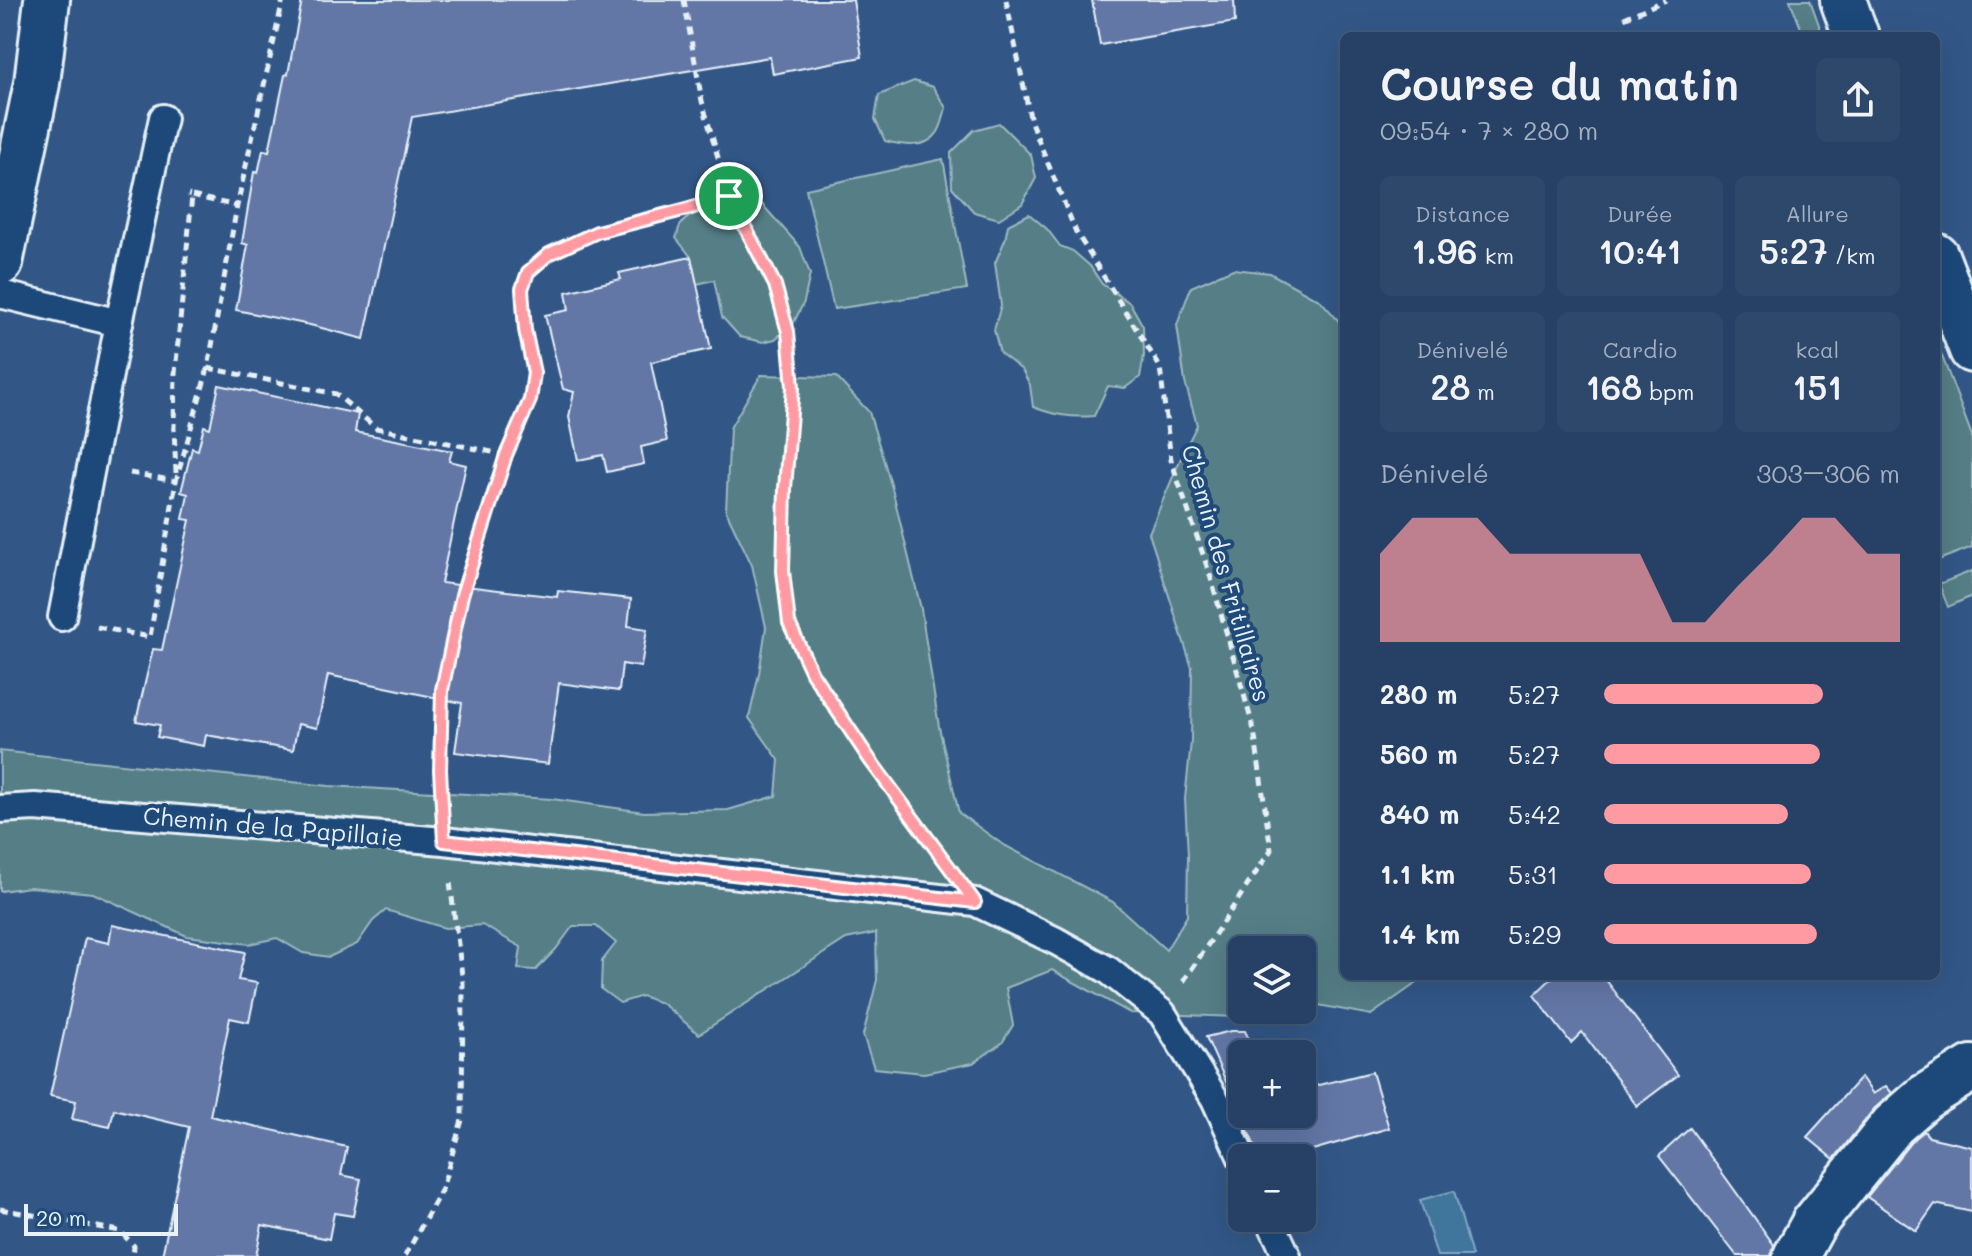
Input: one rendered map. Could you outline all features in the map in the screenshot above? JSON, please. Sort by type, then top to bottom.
[{"type":"street","points":[[0,263],[37,83],[47,0]]},
{"type":"street","points":[[1843,0],[1855,32]]},
{"type":"street","points":[[1940,266],[1972,350]]},
{"type":"street","points":[[1796,1256],[1814,1223],[1893,1125],[1925,1097],[1972,1068]]},
{"type":"lane","points":[[62,617],[119,323],[163,118]]},
{"type":"lane","points":[[0,294],[119,323]]},
{"type":"lane","name":"Chemin de la Papillaie","points":[[0,809],[35,807],[444,841],[975,902],[1108,970],[1162,1013],[1215,1099],[1236,1144]]},
{"type":"lane","points":[[1276,1232],[1287,1256]]},
{"type":"path","points":[[90,625],[150,637],[176,481],[208,368],[237,206],[283,0]]},
{"type":"path","points":[[684,0],[702,101],[729,196],[775,285],[788,332],[793,387],[785,488],[783,571],[789,623],[812,673],[870,760],[975,902]]},
{"type":"path","name":"Chemin des Fritillaires","points":[[1006,0],[1031,122],[1070,218],[1160,367],[1171,460],[1210,575],[1254,730],[1271,850],[1162,1013]]},
{"type":"path","points":[[1624,18],[1666,0]]},
{"type":"path","points":[[148,184],[237,206]]},
{"type":"path","points":[[176,481],[175,373],[192,196]]},
{"type":"path","points":[[405,1256],[442,1189],[462,1120],[463,983],[444,841],[440,770],[442,690],[462,595],[506,455],[530,400],[534,373],[525,330],[522,289],[528,272],[549,254],[597,232],[729,196]]},
{"type":"path","points":[[208,368],[336,394],[376,428],[506,455]]},
{"type":"path","points":[[123,471],[176,481]]},
{"type":"path","points":[[0,1209],[120,1231],[134,1246],[133,1256]]},
{"type":"green space","points":[[1790,0],[1810,0],[1822,32],[1802,32]]},
{"type":"green space","points":[[914,81],[933,87],[946,108],[940,128],[930,140],[916,145],[885,141],[875,119],[879,95]]},
{"type":"green space","points":[[999,123],[1031,155],[1036,178],[1022,204],[999,219],[974,212],[952,187],[951,153],[974,130]]},
{"type":"green space","points":[[943,159],[967,289],[834,309],[806,189]]},
{"type":"green space","points":[[740,199],[760,202],[800,247],[810,274],[804,302],[793,324],[775,339],[763,342],[740,337],[722,317],[714,280],[697,284],[691,257],[676,238],[680,226],[691,215]]},
{"type":"green space","points":[[1029,214],[1047,229],[1060,246],[1073,251],[1090,266],[1102,284],[1130,303],[1143,326],[1144,356],[1140,377],[1125,388],[1108,386],[1094,416],[1063,415],[1033,407],[1030,385],[1022,370],[1000,353],[994,330],[1001,305],[995,263],[1008,225]]},
{"type":"green space","points":[[1233,269],[1270,273],[1321,301],[1340,322],[1340,980],[1419,980],[1371,1015],[1316,1005],[1316,936],[1228,936],[1228,1017],[1130,1013],[1052,970],[1006,988],[1013,1025],[1002,1043],[973,1063],[924,1073],[874,1068],[863,1035],[877,980],[876,933],[846,939],[699,1034],[663,1004],[642,996],[620,1003],[601,989],[602,961],[616,943],[596,926],[573,926],[536,970],[518,969],[521,947],[482,925],[445,928],[386,910],[373,921],[357,944],[329,957],[303,953],[277,938],[249,944],[187,936],[93,893],[30,887],[0,891],[0,751],[329,786],[552,799],[644,812],[728,810],[776,796],[779,760],[749,718],[766,627],[752,565],[726,511],[730,428],[761,375],[836,377],[869,412],[892,488],[921,609],[939,727],[959,813],[1002,844],[1113,902],[1166,950],[1187,916],[1185,799],[1191,742],[1192,668],[1149,533],[1197,425],[1185,382],[1177,325],[1191,287]]},
{"type":"green space","points":[[1940,351],[1972,436],[1972,547],[1940,559]]},
{"type":"green space","points":[[1972,571],[1972,596],[1948,607],[1940,584]]},
{"type":"water","points":[[1454,1191],[1472,1256],[1437,1256],[1420,1200]]},
{"type":"building","points":[[302,0],[853,0],[862,57],[773,74],[770,57],[412,117],[364,339],[236,310],[248,245],[242,243],[254,172],[258,173],[263,150],[269,151]]},
{"type":"building","points":[[1092,0],[1234,0],[1235,22],[1100,45]]},
{"type":"building","points":[[691,257],[711,349],[651,362],[667,441],[641,447],[644,464],[607,472],[603,455],[578,460],[569,417],[574,392],[563,389],[545,315],[569,310],[566,292],[621,279],[619,273]]},
{"type":"building","points":[[219,385],[358,414],[355,432],[452,451],[449,461],[466,465],[441,583],[557,597],[558,591],[631,599],[628,626],[647,629],[641,667],[622,664],[619,691],[559,683],[548,764],[455,752],[462,703],[328,675],[317,728],[298,724],[293,750],[206,735],[204,746],[157,737],[160,725],[136,721],[153,649],[162,650],[190,520],[183,519],[188,494],[181,492],[192,448],[198,450],[204,426],[210,428]]},
{"type":"building","points":[[112,925],[245,952],[238,980],[257,983],[249,1022],[230,1018],[210,1116],[347,1147],[341,1175],[361,1179],[353,1216],[334,1213],[329,1239],[262,1225],[256,1256],[162,1256],[189,1127],[114,1109],[110,1127],[72,1119],[76,1101],[50,1096],[85,938],[109,943]]},
{"type":"building","points":[[1550,980],[1606,980],[1678,1075],[1637,1106],[1582,1032],[1571,1043],[1534,995]]},
{"type":"building","points":[[1245,1031],[1249,1040],[1228,1040],[1228,1086],[1206,1037]]},
{"type":"building","points":[[1372,1072],[1389,1128],[1316,1149],[1316,1144],[1254,1144],[1247,1128],[1316,1128],[1316,1086]]},
{"type":"building","points":[[1861,1077],[1873,1094],[1886,1086],[1892,1093],[1874,1109],[1834,1159],[1807,1137]]},
{"type":"building","points":[[1690,1128],[1774,1245],[1771,1256],[1737,1256],[1659,1156]]},
{"type":"building","points":[[1924,1131],[1929,1137],[1972,1147],[1972,1212],[1935,1204],[1916,1231],[1867,1197],[1911,1142]]},
{"type":"route","points":[[729,196],[775,285],[788,332],[793,387],[785,488],[783,571],[789,623],[812,673],[870,760],[975,902],[444,841],[440,770],[442,690],[462,595],[506,455],[530,400],[534,373],[525,330],[522,289],[528,272],[549,254],[597,232],[729,196]]}]
